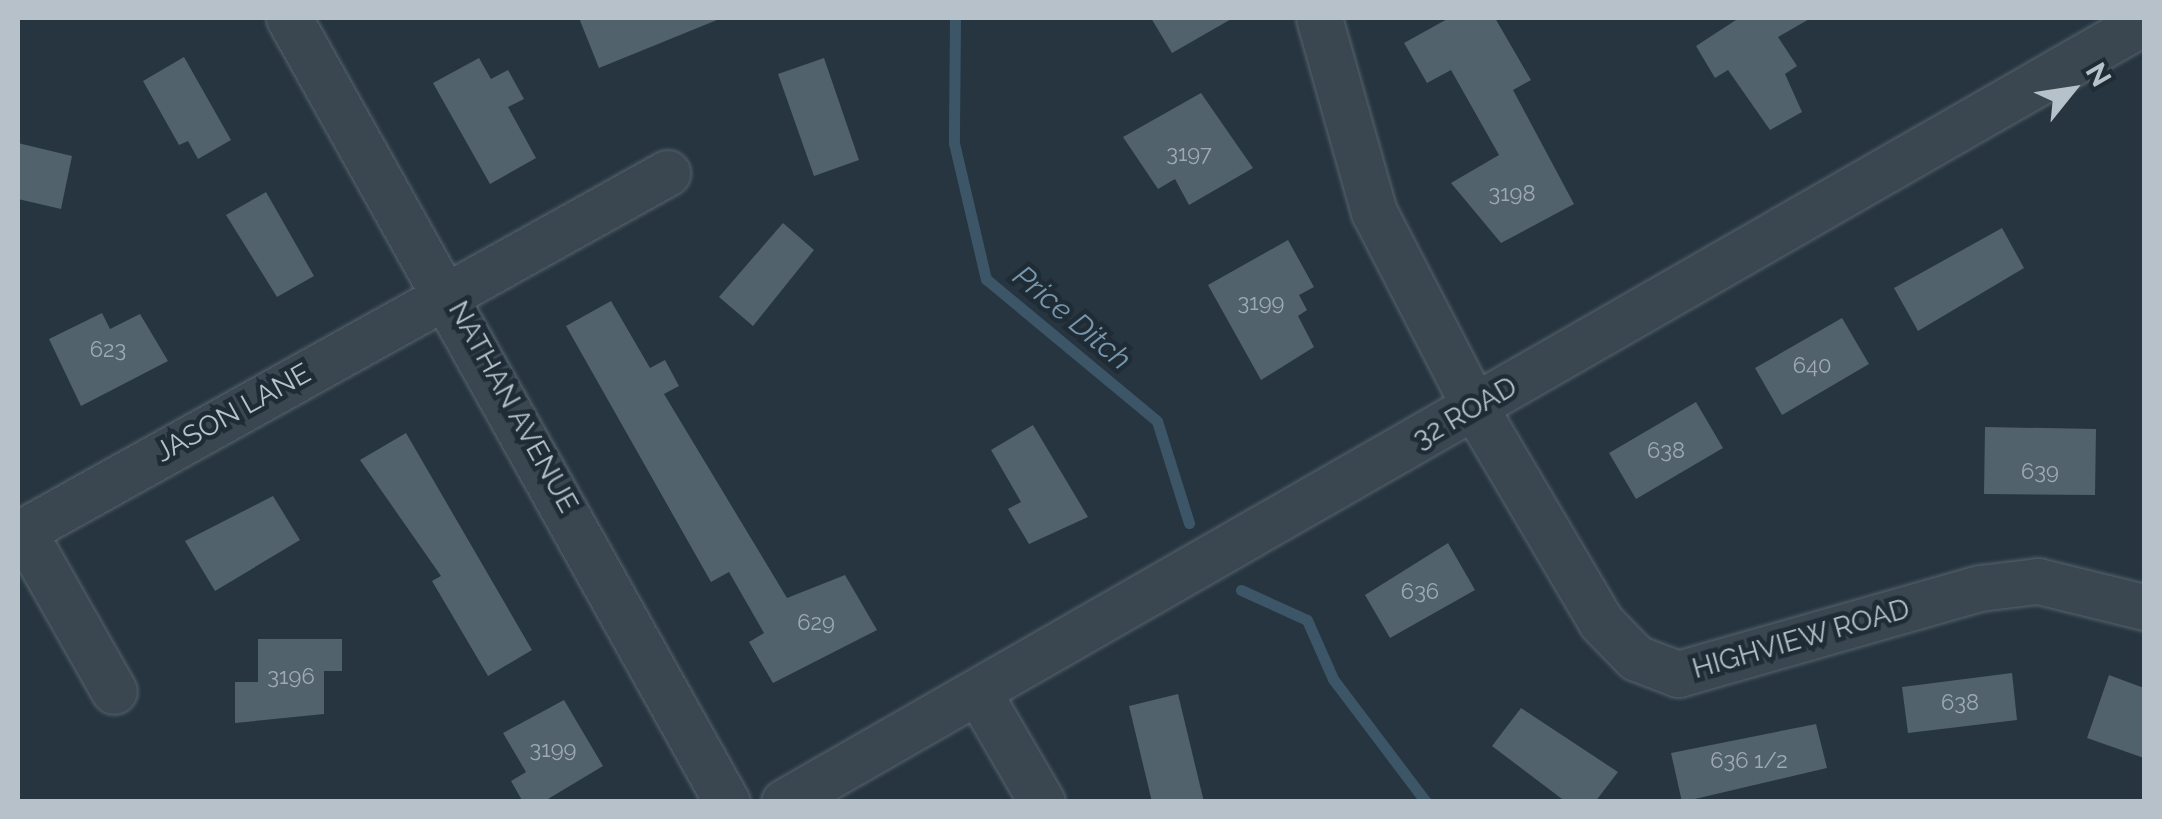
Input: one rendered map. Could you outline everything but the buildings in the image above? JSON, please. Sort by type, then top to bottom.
[{"type":"street","name":"NATHAN AVENUE","points":[[290,18],[450,294],[727,802]]},
{"type":"street","name":"HIGHVIEW ROAD","points":[[1320,18],[1374,212],[1475,408],[1601,622],[1636,658],[1678,674],[1980,588],[2038,582],[2144,606]]},
{"type":"street","name":"32 ROAD","points":[[784,802],[2144,22]]},
{"type":"street","name":"JASON LANE","points":[[20,532],[667,173]]},
{"type":"street","points":[[20,532],[114,692]]},
{"type":"street","points":[[978,692],[1042,802]]},
{"type":"waterway","name":"Price Ditch","points":[[955,18],[954,143],[986,279],[1157,421],[1189,523]]},
{"type":"waterway","name":"Price Ditch","points":[[1241,590],[1307,620],[1333,679],[1426,802]]}]
